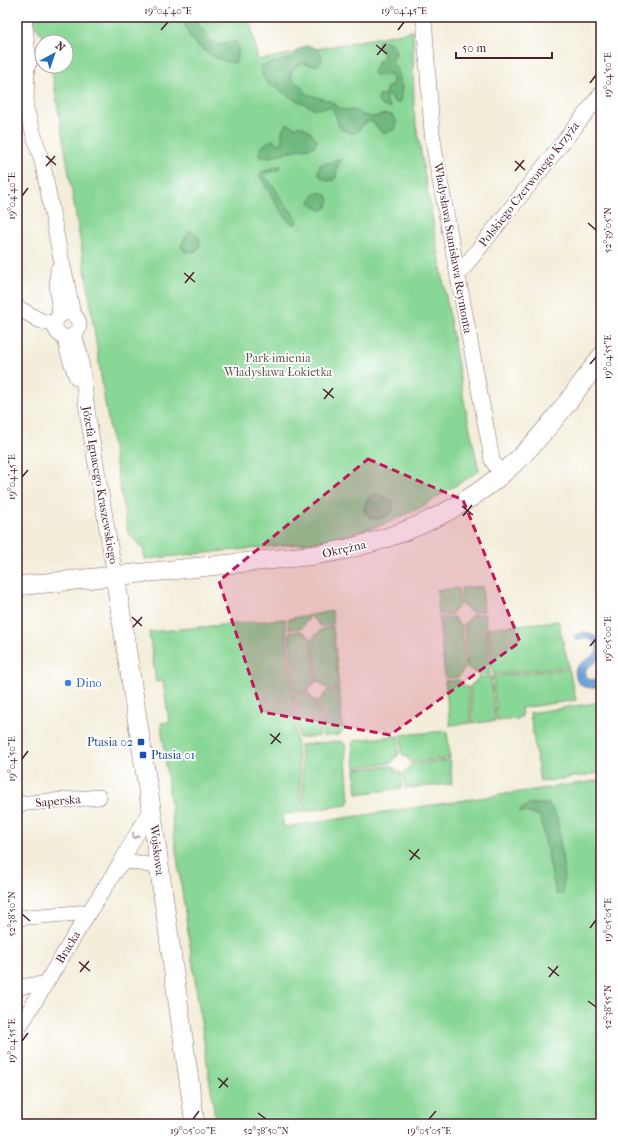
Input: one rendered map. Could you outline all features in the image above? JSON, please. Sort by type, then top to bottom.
[{"type":"street","points":[[17,307],[38,320],[63,319],[79,321],[79,329],[70,336],[57,332],[63,319],[72,310],[43,165],[43,144],[27,53],[24,17]]},
{"type":"street","name":"Władysława Stanisława Reymonta","points":[[424,17],[432,132],[492,460],[501,475]]},
{"type":"street","name":"Polskiego Czerwonego Krzyża","points":[[458,275],[601,94]]},
{"type":"street","name":"Józefa Ignacego Kraszewskiego","points":[[70,336],[80,354],[84,393],[115,576]]},
{"type":"street","name":"Okrężna","points":[[17,586],[307,556],[356,548],[408,531],[440,516],[501,475],[548,426],[601,357]]},
{"type":"street","name":"Wojskowa","points":[[115,576],[151,808],[195,1124]]},
{"type":"street","name":"Saperska","points":[[17,804],[99,797]]},
{"type":"street","name":"Bracka","points":[[17,1031],[120,864],[151,808]]},
{"type":"street","points":[[120,864],[128,861],[159,867]]},
{"type":"street","points":[[17,918],[89,912]]},
{"type":"street","points":[[17,987],[45,984]]},
{"type":"highlighted area","points":[[368,459],[463,500],[520,642],[390,735],[262,712],[219,581]]},
{"type":"green space","name":"Park imienia Władysława Łokietka","points":[[33,17],[249,17],[258,60],[413,31],[414,113],[465,406],[479,471],[421,507],[385,524],[326,541],[145,559],[143,549],[128,533],[104,397],[87,281],[52,74],[74,74],[74,34],[41,34],[34,24]]},
{"type":"green space","points":[[182,17],[196,17],[196,21],[207,37],[215,43],[224,44],[233,41],[237,44],[238,54],[235,63],[222,60],[209,54],[197,45],[189,35]]},
{"type":"green space","points":[[379,40],[389,42],[394,47],[396,54],[392,59],[393,65],[398,70],[402,87],[400,101],[397,103],[392,100],[392,97],[389,95],[386,97],[386,100],[391,108],[387,108],[378,102],[379,96],[386,93],[386,88],[392,85],[393,80],[390,74],[376,76],[373,73],[378,61],[383,59],[384,55],[378,45]]},
{"type":"green space","points":[[306,46],[318,50],[322,59],[317,65],[299,65],[295,67],[291,73],[291,78],[301,86],[307,94],[330,101],[341,109],[357,111],[362,115],[373,117],[386,114],[392,115],[396,120],[396,128],[383,133],[370,121],[364,124],[356,132],[350,133],[341,129],[331,107],[315,109],[292,98],[266,82],[260,70],[261,66],[295,57],[297,50]]},
{"type":"green space","points":[[286,124],[296,128],[298,125],[307,129],[317,141],[315,146],[290,151],[271,157],[259,157],[261,149],[267,142],[273,140],[280,145],[282,144],[282,131]]},
{"type":"green space","points":[[336,159],[340,161],[337,167],[336,178],[328,181],[322,178],[318,173],[320,165],[329,163]]},
{"type":"green space","points":[[280,165],[281,167],[278,170],[267,173],[265,177],[275,188],[280,198],[294,215],[297,221],[296,224],[292,224],[288,221],[259,175],[260,173]]},
{"type":"green space","points":[[320,192],[327,195],[329,201],[326,208],[321,210],[310,204],[313,196]]},
{"type":"green space","points":[[189,231],[193,232],[199,237],[200,245],[197,251],[186,252],[183,250],[181,245]]},
{"type":"green space","points":[[375,494],[393,501],[393,510],[386,516],[378,519],[370,517],[364,510],[367,500],[370,496]]},
{"type":"green space","points":[[482,586],[484,611],[472,612],[468,610],[468,607],[462,605],[461,588]]},
{"type":"green space","points":[[458,588],[460,605],[452,614],[439,615],[437,590]]},
{"type":"green space","points":[[332,611],[333,625],[321,626],[318,624],[318,621],[315,621],[312,618],[312,615]]},
{"type":"green space","points":[[485,614],[490,674],[478,675],[474,672],[474,670],[468,668],[464,624],[472,615]]},
{"type":"green space","points":[[309,615],[309,618],[306,622],[304,622],[302,628],[289,629],[288,619]]},
{"type":"green space","points":[[453,617],[456,619],[456,622],[461,625],[466,668],[461,671],[461,674],[458,677],[445,678],[439,618]]},
{"type":"green space","points":[[285,619],[303,811],[282,815],[284,827],[601,780],[601,1124],[216,1124],[175,843],[161,723],[169,722],[163,681],[156,682],[149,632]]},
{"type":"green space","points":[[558,621],[569,667],[493,674],[488,628]]},
{"type":"green space","points":[[333,627],[339,688],[327,689],[323,684],[317,682],[313,638],[316,634],[319,634],[321,629]]},
{"type":"green space","points":[[302,631],[305,635],[308,635],[311,638],[315,682],[313,685],[310,685],[308,691],[294,692],[289,632]]},
{"type":"green space","points":[[569,669],[576,700],[521,708],[522,716],[517,719],[497,721],[493,676]]},
{"type":"green space","points":[[491,676],[495,721],[473,723],[470,687],[478,678]]},
{"type":"green space","points":[[458,680],[462,682],[462,685],[468,687],[471,723],[450,725],[445,681]]},
{"type":"green space","points":[[339,690],[343,731],[339,735],[323,736],[319,701],[322,697],[324,697],[324,694],[327,691]]},
{"type":"green space","points":[[308,693],[311,696],[311,699],[317,701],[320,736],[299,738],[294,694]]},
{"type":"green space","points":[[601,702],[601,773],[540,782],[530,713]]},
{"type":"green space","points":[[447,731],[450,758],[411,762],[407,756],[405,757],[402,754],[400,735]]},
{"type":"green space","points":[[398,736],[399,754],[397,757],[394,757],[392,763],[355,767],[352,743],[355,740]]},
{"type":"green space","points":[[341,741],[345,744],[349,801],[346,805],[305,811],[300,745]]},
{"type":"green space","points":[[450,760],[452,784],[405,788],[403,773],[406,770],[409,770],[411,764]]},
{"type":"green space","points":[[392,766],[395,768],[395,771],[401,773],[402,788],[357,794],[355,769]]},
{"type":"green space","points":[[529,804],[549,804],[557,817],[564,872],[563,894],[556,894],[540,816],[519,811]]},
{"type":"water","points":[[583,632],[594,635],[601,645],[600,656],[587,668],[585,673],[587,678],[591,680],[601,678],[601,686],[589,688],[582,686],[577,680],[575,672],[576,668],[593,656],[597,649],[592,640],[584,638],[576,641],[574,636]]},
{"type":"place","name":"Dino","points":[[68,683]]},
{"type":"place","name":"Ptasia 02","points":[[141,742]]},
{"type":"place","name":"Ptasia 01","points":[[143,755]]}]
